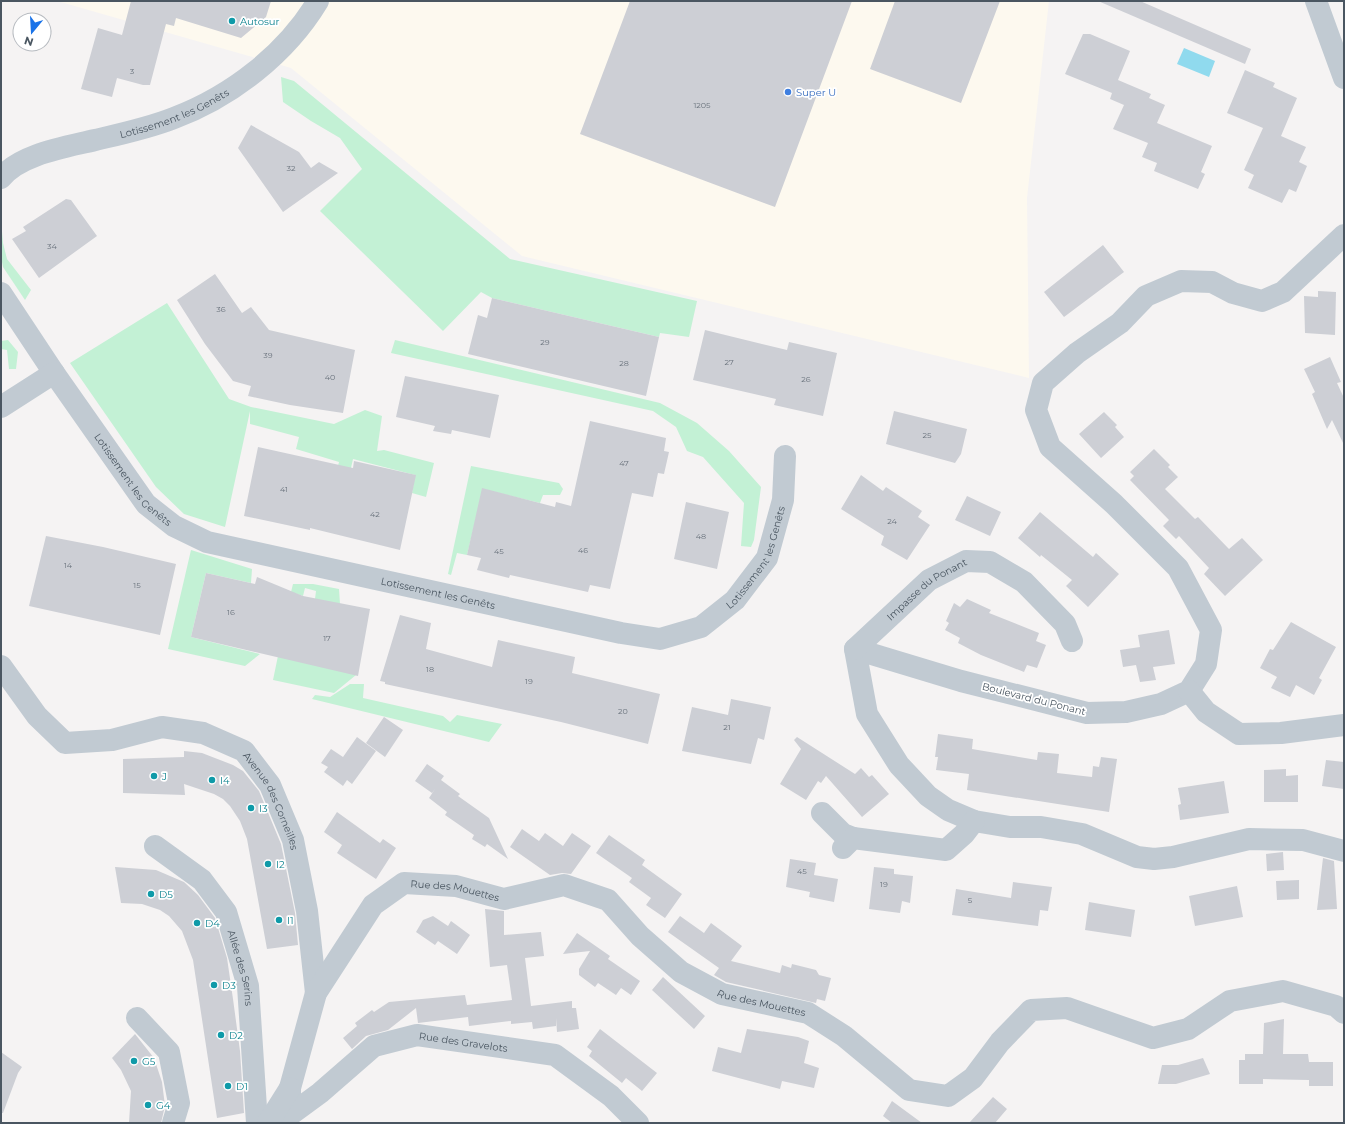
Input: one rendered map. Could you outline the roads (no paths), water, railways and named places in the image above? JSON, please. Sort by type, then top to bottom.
[{"type":"street","name":"Lotissement les Genêts","points":[[1,178],[22,163],[50,151],[175,118],[229,92],[277,52],[307,19],[318,1]]},
{"type":"street","points":[[1316,1],[1344,78]]},
{"type":"street","points":[[1344,235],[1283,292],[1262,301],[1233,293],[1212,282],[1181,280],[1146,296],[1120,323],[1077,352],[1043,383],[1036,410],[1050,447],[1114,504],[1178,568],[1211,630],[1206,664],[1189,691],[1206,712],[1239,734],[1281,733],[1344,725]]},
{"type":"street","name":"Lotissement les Genêts","points":[[1,293],[54,373],[146,504],[174,526],[207,542],[621,634],[660,639],[701,627],[735,600],[767,558],[783,500],[785,456]]},
{"type":"street","points":[[1,408],[54,373]]},
{"type":"street","name":"Impasse du Ponant","points":[[855,649],[929,580],[966,561],[990,562],[1024,582],[1065,624],[1072,641]]},
{"type":"street","points":[[855,649],[868,714],[899,765],[928,796],[948,810],[974,821],[1010,826],[1041,827],[1082,834],[1137,857],[1154,859],[1173,857],[1249,839],[1303,840],[1344,850]]},
{"type":"street","name":"Boulevard du Ponant","points":[[855,649],[961,681],[1087,712],[1126,712],[1161,704],[1189,691]]},
{"type":"street","name":"Avenue des Corneilles","points":[[1,666],[37,716],[65,743],[112,740],[162,727],[204,733],[244,751],[270,785],[293,840],[307,911],[316,993]]},
{"type":"street","points":[[822,813],[842,834],[848,843],[946,850],[964,834],[974,821]]},
{"type":"street","name":"Allée des Serins","points":[[155,846],[202,880],[226,912],[248,986],[257,1123]]},
{"type":"street","name":"Rue des Mouettes","points":[[290,1115],[290,1088],[316,993],[373,905],[404,884],[456,886],[504,899],[564,885],[608,900],[640,936],[681,972],[722,994],[808,1013],[844,1036],[909,1090],[948,1096],[973,1078],[1000,1042],[1031,1010],[1066,1008],[1153,1038],[1188,1029],[1230,1002],[1283,991],[1336,1006],[1344,1013]]},
{"type":"street","points":[[137,1018],[168,1052],[179,1103],[173,1123]]},
{"type":"street","name":"Rue des Gravelots","points":[[290,1115],[320,1093],[374,1046],[417,1035],[555,1055],[611,1096],[638,1123]]},
{"type":"street","points":[[268,1123],[290,1088]]},
{"type":"water","points":[[1184,48],[1215,61],[1209,77],[1177,64]]},
{"type":"place","name":"Autosur","points":[[232,21]]},
{"type":"place","name":"Super U","points":[[788,92]]},
{"type":"place","name":"J","points":[[154,776]]},
{"type":"place","name":"I4","points":[[212,780]]},
{"type":"place","name":"I3","points":[[251,808]]},
{"type":"place","name":"I2","points":[[268,864]]},
{"type":"place","name":"D5","points":[[151,894]]},
{"type":"place","name":"I1","points":[[279,920]]},
{"type":"place","name":"D4","points":[[197,923]]},
{"type":"place","name":"D3","points":[[214,985]]},
{"type":"place","name":"D2","points":[[221,1035]]},
{"type":"place","name":"G5","points":[[134,1061]]},
{"type":"place","name":"D1","points":[[228,1086]]},
{"type":"place","name":"G4","points":[[148,1105]]}]
